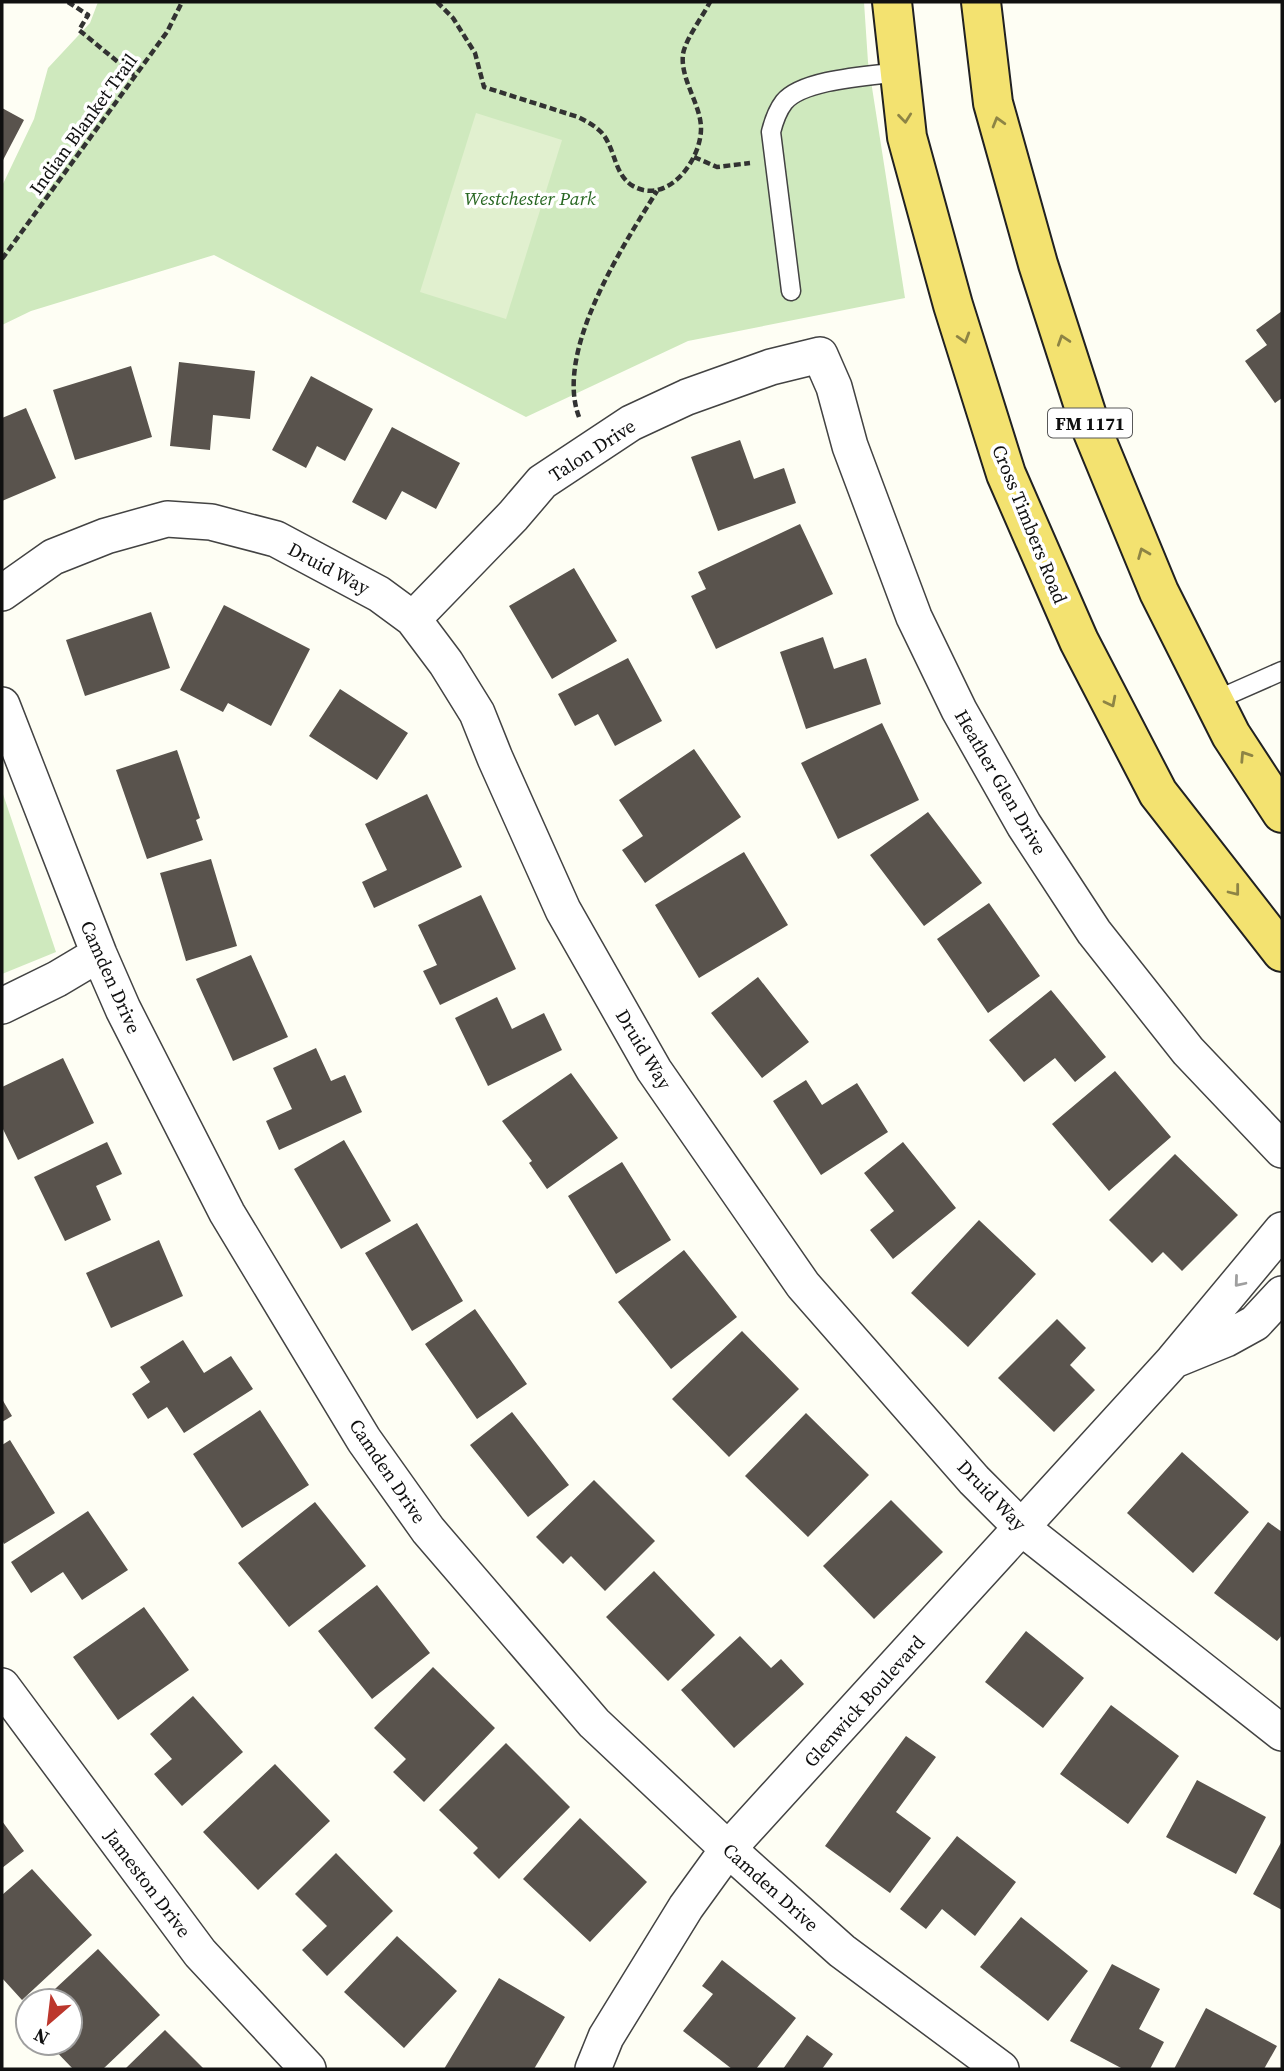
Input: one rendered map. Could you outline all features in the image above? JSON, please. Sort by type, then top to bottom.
[{"type":"main road","name":"Cross Timbers Road","points":[[892,2],[907,137],[953,305],[1012,485],[1079,641],[1158,793],[1282,953]]},
{"type":"main road","name":"FM 1171","points":[[981,2],[993,103],[1038,264],[1090,425],[1159,592],[1231,736],[1282,813]]},
{"type":"street","name":"Talon Drive","points":[[413,620],[542,482],[631,423],[687,397],[771,367],[820,355]]},
{"type":"street","name":"Heather Glen Drive","points":[[820,355],[834,387],[850,446],[914,617],[959,710],[1024,825],[1094,932],[1188,1051],[1282,1150]]},
{"type":"street","name":"Druid Way","points":[[2,593],[53,557],[106,536],[167,519],[211,522],[276,539],[379,594],[413,620],[446,663],[477,713],[563,910],[654,1070],[803,1284],[974,1480],[1022,1528],[1282,1733]]},
{"type":"street","name":"Camden Drive","points":[[2,705],[122,1009],[227,1213],[372,1451],[428,1530],[594,1723],[842,1951],[1001,2069]]},
{"type":"street","points":[[2,1006],[57,979],[99,954]]},
{"type":"street","name":"Glenwick Boulevard","points":[[593,2069],[606,2037],[686,1907],[728,1849],[1173,1361],[1282,1230]]},
{"type":"street","name":"Glenwick Boulevard","points":[[1173,1361],[1226,1339],[1255,1323],[1282,1294]]},
{"type":"street","name":"Jameston Drive","points":[[2,1686],[200,1953],[308,2069]]},
{"type":"lane","points":[[791,291],[771,132],[776,114],[786,100],[800,89],[900,72]]},
{"type":"lane","points":[[1214,701],[1282,671]]},
{"type":"path","points":[[68,2],[88,15],[79,30],[135,76]]},
{"type":"path","name":"Indian Blanket Trail","points":[[2,259],[167,32],[182,2]]},
{"type":"path","points":[[437,2],[453,18],[475,54],[484,87],[592,124],[602,133],[624,178],[645,190],[670,187],[691,163],[699,146],[701,128],[698,109],[683,54],[710,2]]},
{"type":"path","points":[[694,157],[717,167],[774,160]]},
{"type":"path","points":[[592,449],[576,408],[575,364],[587,320],[624,244],[658,190]]},
{"type":"green space","name":"Westchester Park","points":[[98,2],[864,2],[868,62],[905,298],[688,341],[526,417],[214,255],[31,311],[2,325],[2,186],[34,119],[48,68],[90,23]]},
{"type":"green space","points":[[476,113],[562,140],[506,319],[420,292]]},
{"type":"green space","points":[[2,791],[56,952],[2,974]]},
{"type":"building","points":[[2,108],[24,120],[2,162]]},
{"type":"building","points":[[1282,311],[1282,398],[1275,403],[1245,361],[1267,345],[1256,330]]},
{"type":"building","points":[[179,362],[255,371],[250,419],[213,415],[210,450],[170,446]]},
{"type":"building","points":[[131,366],[152,437],[75,460],[53,390]]},
{"type":"building","points":[[311,376],[373,409],[345,461],[317,446],[306,468],[272,450]]},
{"type":"building","points":[[26,408],[56,478],[2,501],[2,418]]},
{"type":"building","points":[[392,427],[460,463],[436,509],[402,491],[386,520],[352,502]]},
{"type":"building","points":[[740,440],[754,479],[784,468],[796,503],[718,531],[691,457]]},
{"type":"building","points":[[800,524],[833,594],[716,649],[691,596],[706,589],[698,572]]},
{"type":"building","points":[[574,568],[617,641],[552,679],[509,606]]},
{"type":"building","points":[[224,605],[310,649],[271,726],[228,703],[223,712],[180,690]]},
{"type":"building","points":[[151,612],[170,668],[85,696],[66,640]]},
{"type":"building","points":[[823,637],[834,669],[866,658],[881,704],[806,729],[780,652]]},
{"type":"building","points":[[628,658],[662,721],[615,746],[598,714],[575,726],[558,694]]},
{"type":"building","points":[[340,689],[408,733],[377,780],[309,736]]},
{"type":"building","points":[[882,723],[919,800],[838,839],[801,763]]},
{"type":"building","points":[[694,749],[741,817],[645,883],[622,850],[643,836],[619,800]]},
{"type":"building","points":[[177,750],[200,818],[196,820],[203,840],[147,859],[116,770]]},
{"type":"building","points":[[427,794],[462,867],[374,908],[362,882],[387,870],[365,824]]},
{"type":"building","points":[[928,812],[982,883],[924,926],[870,855]]},
{"type":"building","points":[[744,852],[788,925],[699,978],[655,905]]},
{"type":"building","points":[[211,859],[237,946],[186,961],[160,873]]},
{"type":"building","points":[[481,895],[516,969],[440,1005],[423,971],[437,965],[418,925]]},
{"type":"building","points":[[989,903],[1040,976],[988,1013],[937,939]]},
{"type":"building","points":[[251,955],[288,1037],[233,1061],[196,979]]},
{"type":"building","points":[[758,977],[809,1042],[762,1078],[711,1013]]},
{"type":"building","points":[[1051,990],[1106,1057],[1075,1082],[1055,1058],[1024,1082],[989,1040]]},
{"type":"building","points":[[497,997],[512,1029],[544,1013],[562,1050],[488,1086],[455,1018]]},
{"type":"building","points":[[316,1048],[331,1081],[345,1075],[362,1112],[279,1150],[266,1121],[292,1109],[273,1068]]},
{"type":"building","points":[[63,1058],[94,1123],[18,1160],[2,1127],[2,1087]]},
{"type":"building","points":[[1115,1071],[1171,1137],[1109,1191],[1052,1124]]},
{"type":"building","points":[[571,1073],[618,1138],[547,1189],[529,1163],[532,1161],[502,1121]]},
{"type":"building","points":[[806,1080],[822,1105],[857,1083],[888,1132],[821,1175],[773,1101]]},
{"type":"building","points":[[344,1140],[391,1221],[341,1249],[294,1169]]},
{"type":"building","points":[[107,1142],[122,1174],[96,1186],[111,1220],[65,1241],[34,1177]]},
{"type":"building","points":[[903,1142],[956,1208],[893,1259],[870,1230],[894,1211],[864,1173]]},
{"type":"building","points":[[1175,1154],[1238,1215],[1182,1271],[1163,1252],[1152,1263],[1109,1220]]},
{"type":"building","points":[[622,1162],[671,1240],[616,1274],[568,1196]]},
{"type":"building","points":[[979,1220],[1036,1274],[968,1347],[911,1293]]},
{"type":"building","points":[[417,1223],[463,1301],[412,1331],[365,1253]]},
{"type":"building","points":[[159,1240],[183,1296],[111,1328],[86,1273]]},
{"type":"building","points":[[684,1250],[737,1317],[671,1369],[618,1302]]},
{"type":"building","points":[[475,1309],[527,1384],[477,1419],[425,1344]]},
{"type":"building","points":[[1057,1319],[1086,1348],[1070,1365],[1095,1390],[1054,1432],[998,1378]]},
{"type":"building","points":[[742,1331],[799,1389],[729,1457],[672,1399]]},
{"type":"building","points":[[183,1340],[204,1373],[231,1356],[253,1389],[184,1433],[167,1407],[148,1419],[132,1394],[150,1382],[140,1367]]},
{"type":"building","points":[[2,1399],[12,1416],[2,1422]]},
{"type":"building","points":[[260,1410],[309,1485],[242,1528],[193,1454]]},
{"type":"building","points":[[512,1412],[569,1485],[528,1517],[470,1445]]},
{"type":"building","points":[[806,1413],[869,1475],[808,1537],[745,1476]]},
{"type":"building","points":[[10,1440],[55,1513],[4,1544],[2,1445]]},
{"type":"building","points":[[1182,1452],[1249,1512],[1193,1573],[1127,1513]]},
{"type":"building","points":[[594,1480],[655,1541],[605,1591],[571,1556],[563,1564],[536,1537]]},
{"type":"building","points":[[891,1500],[943,1552],[874,1619],[823,1566]]},
{"type":"building","points":[[315,1502],[366,1566],[289,1627],[238,1563]]},
{"type":"building","points":[[88,1511],[128,1570],[82,1600],[63,1572],[31,1593],[11,1562]]},
{"type":"building","points":[[1268,1522],[1282,1532],[1282,1635],[1277,1641],[1214,1593]]},
{"type":"building","points":[[654,1571],[715,1635],[668,1681],[606,1617]]},
{"type":"building","points":[[377,1585],[430,1653],[372,1699],[318,1631]]},
{"type":"building","points":[[144,1607],[189,1670],[118,1720],[73,1657]]},
{"type":"building","points":[[1026,1631],[1084,1678],[1043,1728],[985,1682]]},
{"type":"building","points":[[740,1636],[771,1668],[781,1659],[804,1684],[734,1748],[681,1690]]},
{"type":"building","points":[[433,1667],[495,1728],[424,1802],[393,1772],[406,1759],[374,1728]]},
{"type":"building","points":[[193,1696],[243,1752],[182,1806],[154,1774],[172,1759],[150,1734]]},
{"type":"building","points":[[1111,1705],[1179,1756],[1128,1824],[1060,1774]]},
{"type":"building","points":[[906,1736],[936,1757],[896,1812],[931,1838],[890,1893],[825,1846]]},
{"type":"building","points":[[506,1743],[570,1807],[499,1879],[473,1853],[478,1848],[439,1810]]},
{"type":"building","points":[[275,1764],[330,1821],[258,1890],[203,1832]]},
{"type":"building","points":[[1197,1780],[1266,1817],[1236,1874],[1166,1837]]},
{"type":"building","points":[[580,1818],[647,1882],[590,1942],[523,1879]]},
{"type":"building","points":[[2,1821],[24,1851],[2,1868]]},
{"type":"building","points":[[957,1836],[1016,1882],[975,1936],[942,1909],[926,1929],[900,1909]]},
{"type":"building","points":[[1282,1841],[1282,1910],[1253,1894]]},
{"type":"building","points":[[336,1853],[393,1911],[327,1976],[302,1950],[327,1926],[295,1894]]},
{"type":"building","points":[[32,1869],[92,1935],[36,1987],[14,1987],[14,1991],[2,1978],[2,1895]]},
{"type":"building","points":[[1021,1917],[1088,1971],[1048,2021],[980,1967]]},
{"type":"building","points":[[397,1936],[457,1991],[404,2048],[344,1992]]},
{"type":"building","points":[[98,1949],[160,2015],[103,2069],[73,2069],[61,2057],[84,2057],[84,1987],[57,1987]]},
{"type":"building","points":[[722,1960],[796,2018],[756,2069],[732,2069],[683,2031],[713,1994],[702,1986]]},
{"type":"building","points":[[1112,1964],[1160,1989],[1139,2029],[1164,2042],[1150,2069],[1123,2069],[1070,2041]]},
{"type":"building","points":[[499,1978],[565,2017],[534,2069],[444,2069]]},
{"type":"building","points":[[1206,2008],[1277,2046],[1264,2069],[1174,2069]]},
{"type":"building","points":[[165,2030],[204,2069],[125,2069]]},
{"type":"building","points":[[807,2035],[833,2054],[822,2069],[783,2069]]}]
